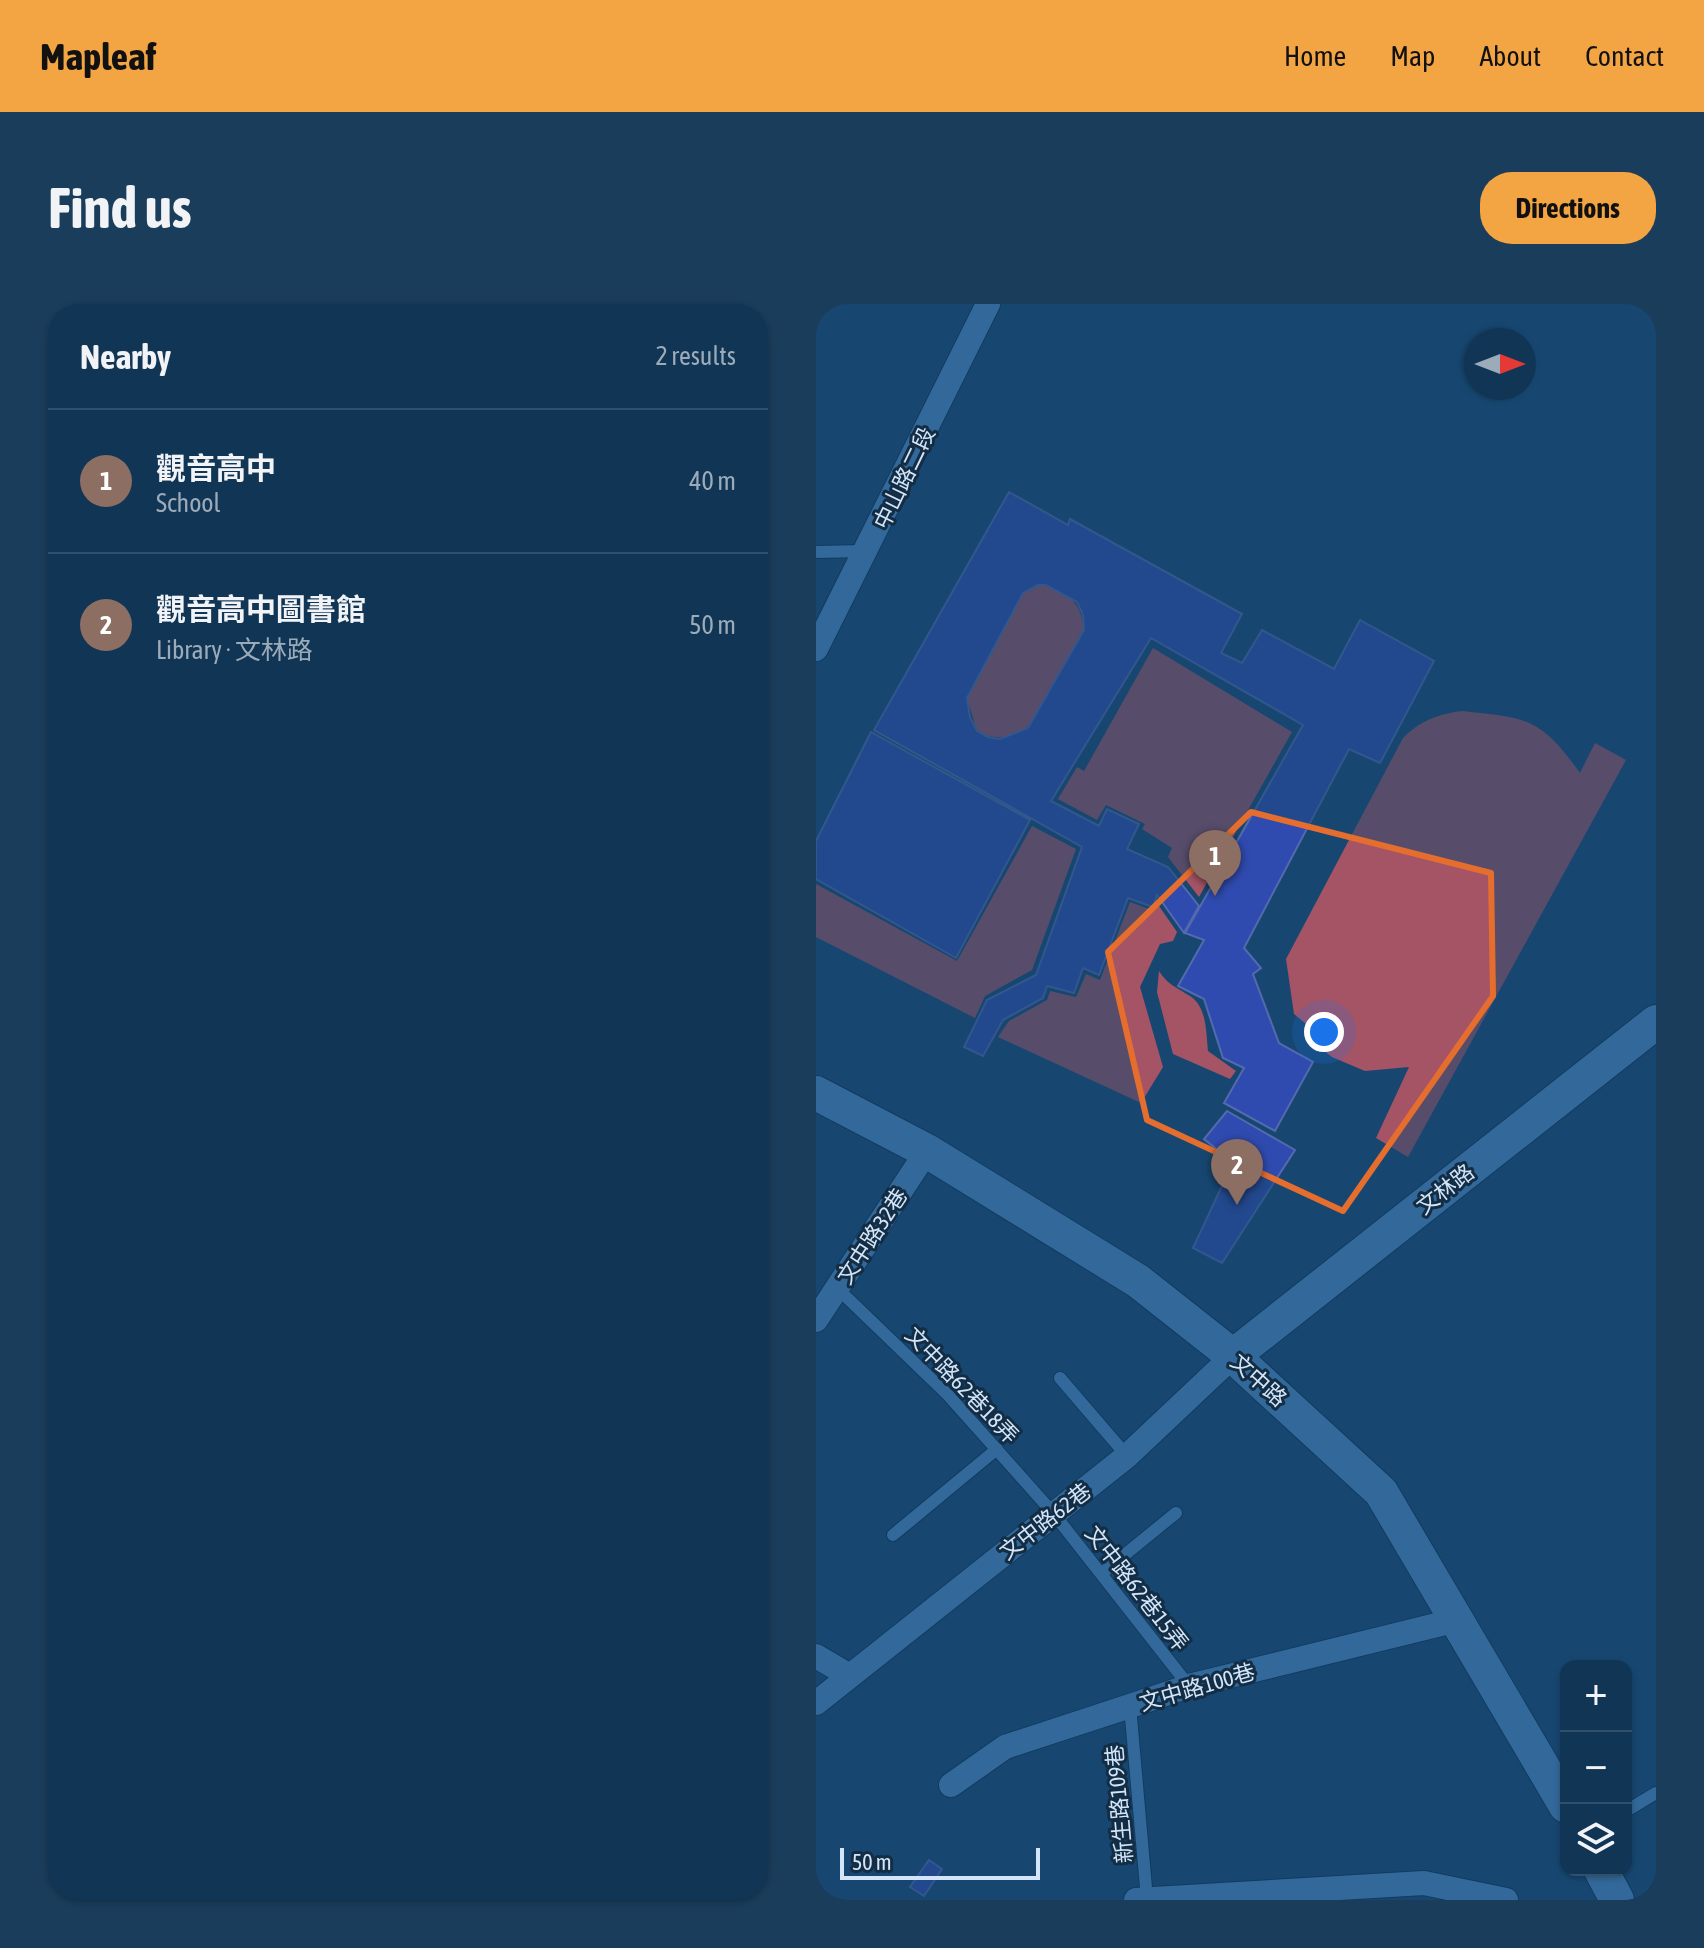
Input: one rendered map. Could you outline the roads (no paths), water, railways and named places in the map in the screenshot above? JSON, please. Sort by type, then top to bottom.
[{"type":"street","name":"中山路二段","points":[[816,649],[868,551],[986,305]]},
{"type":"street","name":"文林路","points":[[1233,1356],[1656,1022]]},
{"type":"street","name":"文中路","points":[[816,1093],[927,1151],[1138,1281],[1233,1356],[1381,1492],[1565,1804]]},
{"type":"street","name":"文中路32巷","points":[[816,1320],[927,1151]]},
{"type":"street","name":"文中路62巷","points":[[816,1703],[1127,1456],[1233,1356]]},
{"type":"street","name":"文中路100巷","points":[[951,1785],[1005,1747],[1189,1686],[1457,1620]]},
{"type":"street","points":[[816,1656],[850,1676]]},
{"type":"street","points":[[1604,1876],[1617,1900]]},
{"type":"street","points":[[1136,1900],[1424,1883],[1506,1900]]},
{"type":"lane","points":[[816,552],[868,551]]},
{"type":"lane","name":"文中路62巷18弄","points":[[837,1288],[948,1395],[1054,1514]]},
{"type":"lane","points":[[1060,1378],[1127,1456]]},
{"type":"lane","points":[[893,1535],[997,1449]]},
{"type":"lane","points":[[1101,1574],[1176,1513]]},
{"type":"lane","name":"文中路62巷15弄","points":[[1054,1514],[1189,1686]]},
{"type":"lane","name":"新生路109巷","points":[[1130,1706],[1147,1899]]},
{"type":"lane","points":[[1632,1807],[1656,1793]]},
{"type":"place","name":"觀音高中","points":[[1215,896]]},
{"type":"place","name":"觀音高中圖書館","points":[[1237,1205]]}]
